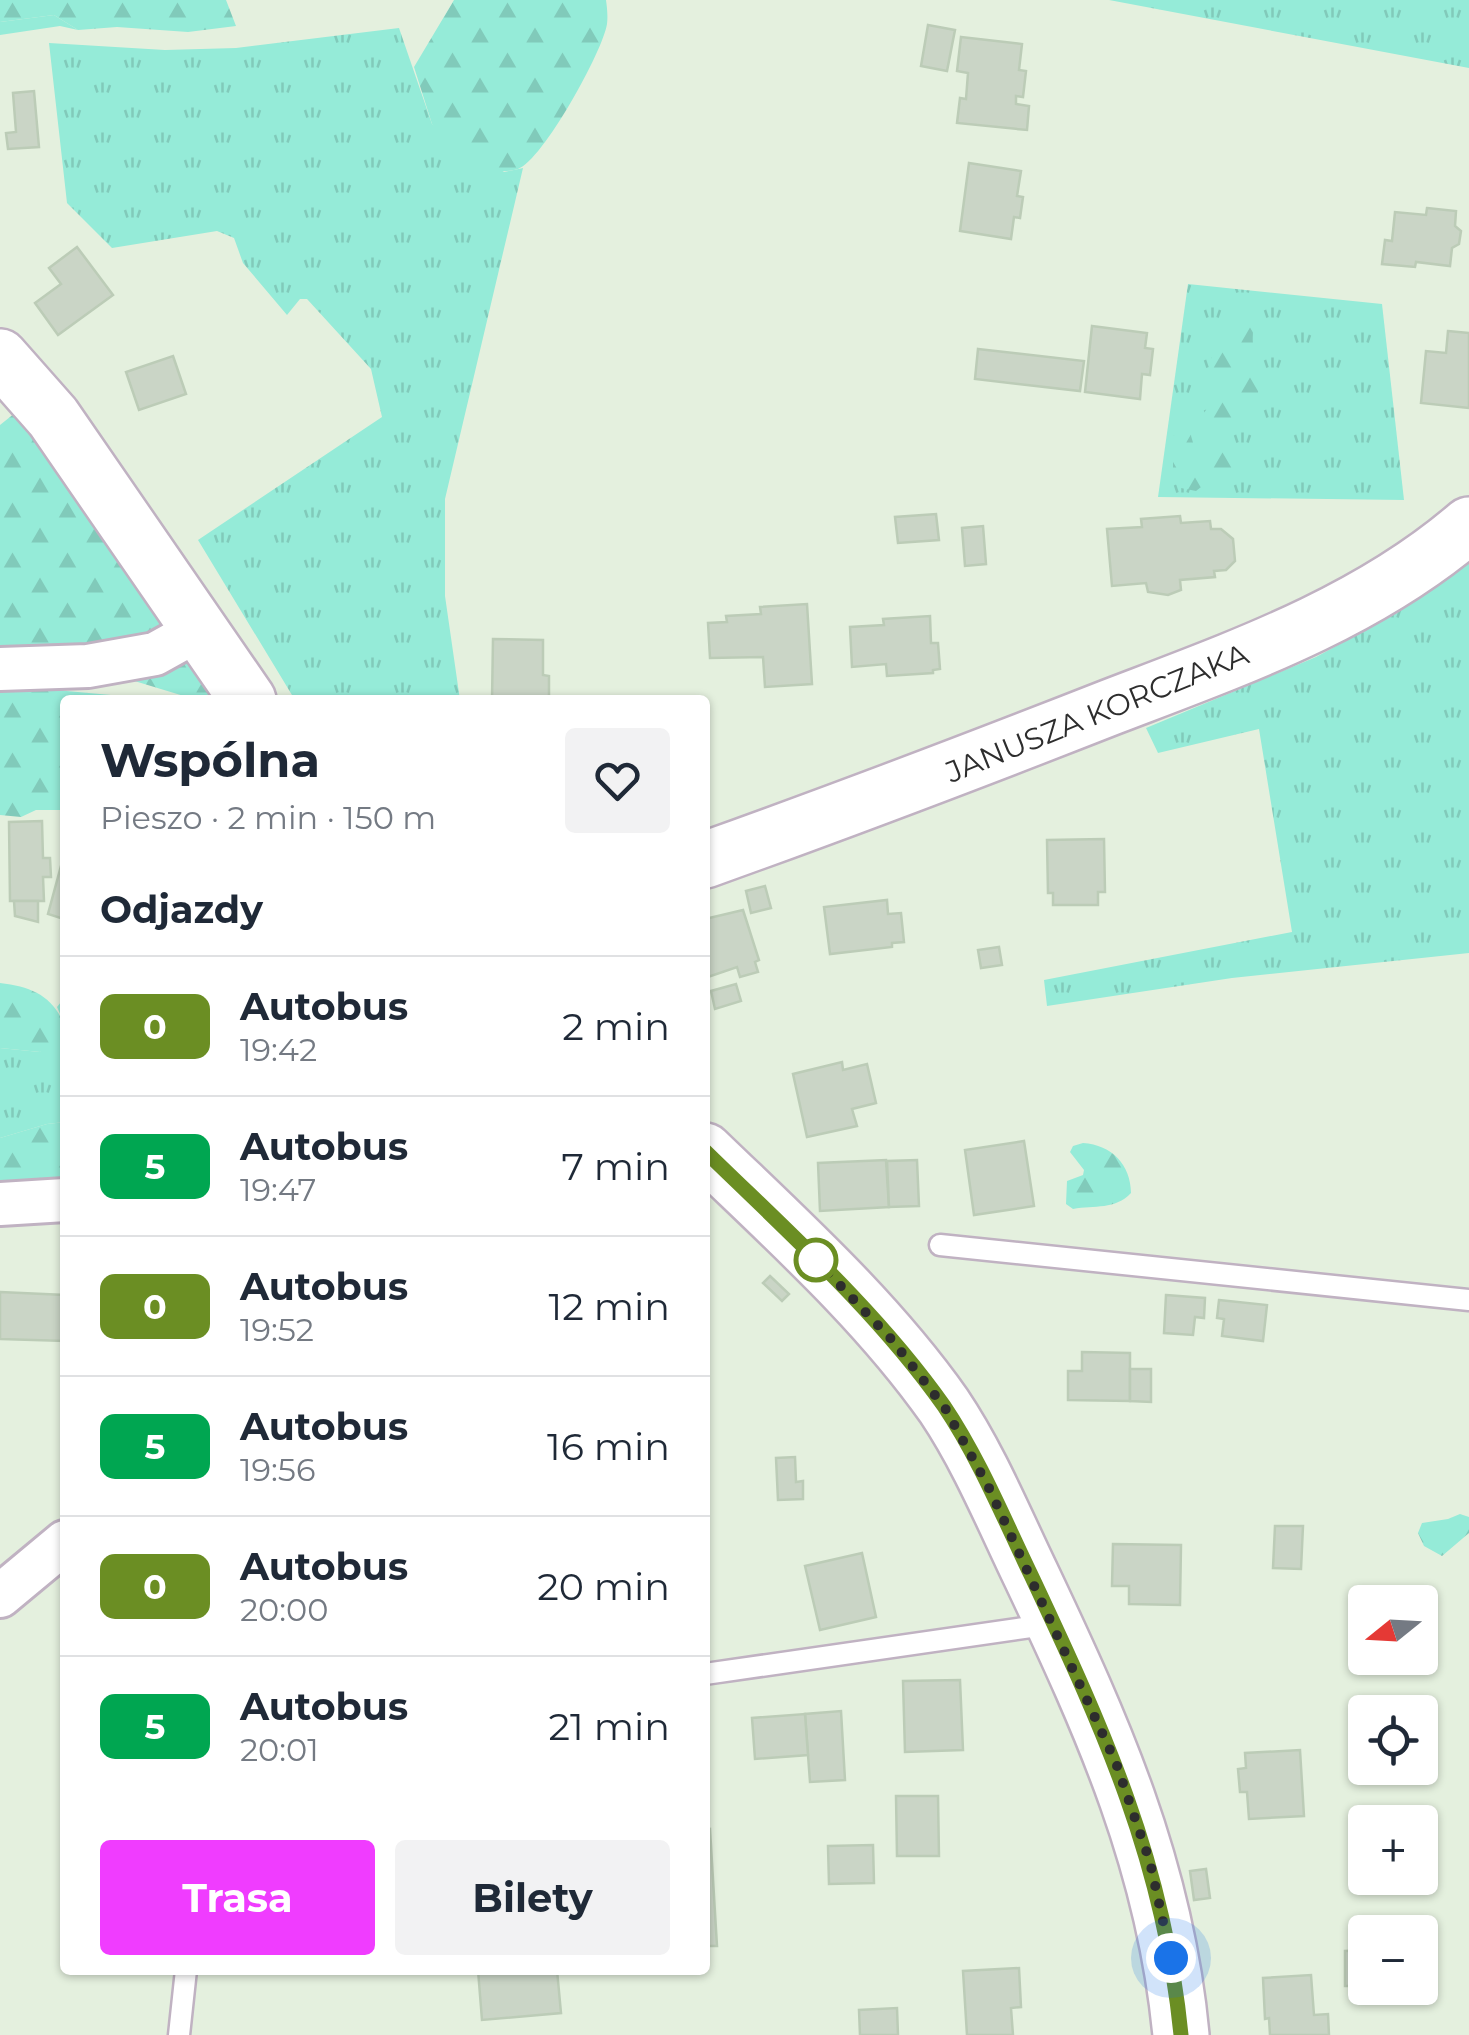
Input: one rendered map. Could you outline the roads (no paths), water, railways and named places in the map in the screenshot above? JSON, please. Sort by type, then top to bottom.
[{"type":"street","points":[[0,357],[53,417],[245,695]]},
{"type":"street","name":"JANUSZA KORCZAKA","points":[[710,868],[1284,638],[1354,604],[1420,563],[1469,525]]},
{"type":"street","points":[[0,669],[88,666],[155,654],[200,630]]},
{"type":"street","points":[[710,1156],[892,1340],[945,1408],[989,1488],[1116,1763],[1145,1845],[1183,2001]]},
{"type":"street","points":[[0,1204],[60,1200]]},
{"type":"street","points":[[0,1596],[60,1546]]},
{"type":"lane","points":[[940,1244],[1469,1300]]},
{"type":"lane","points":[[710,1673],[1054,1624]]},
{"type":"lane","points":[[179,2035],[185,1975]]}]
